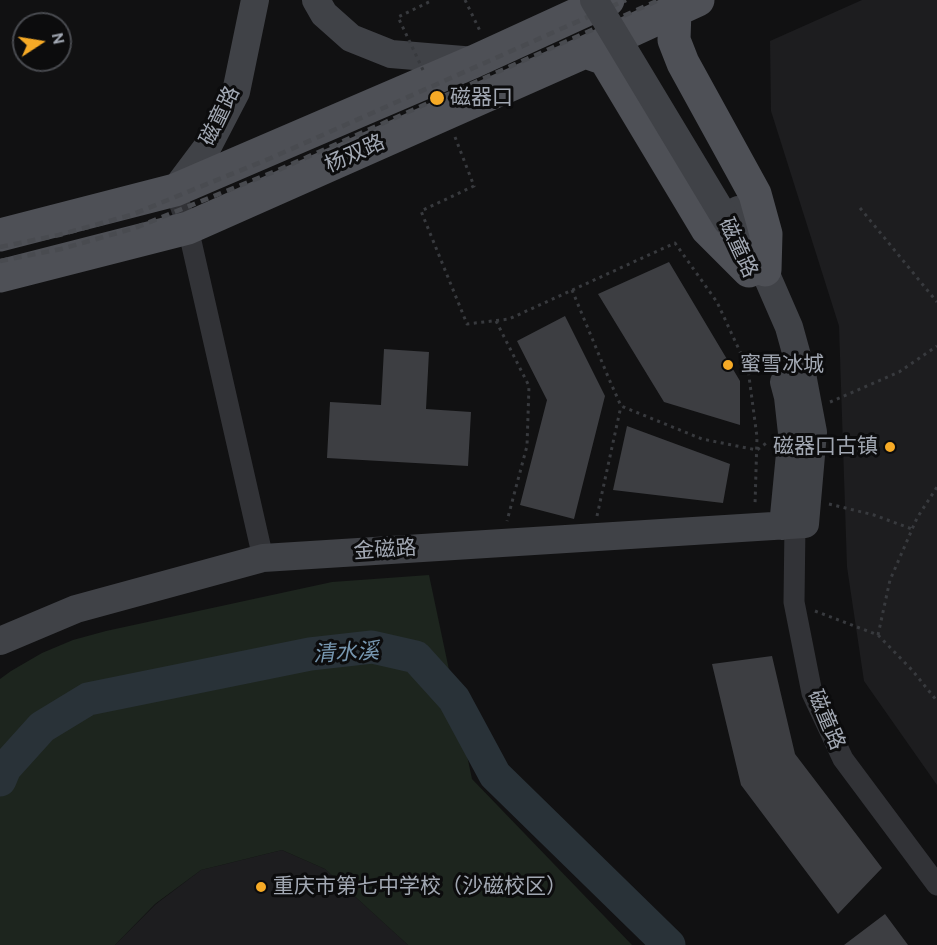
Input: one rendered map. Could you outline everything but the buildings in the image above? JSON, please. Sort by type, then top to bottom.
[{"type":"main road","name":"磁童路","points":[[175,190],[208,146],[236,92],[255,0]]},
{"type":"main road","points":[[316,0],[324,15],[351,38],[391,54],[482,57]]},
{"type":"main road","name":"磁童路","points":[[594,0],[732,215]]},
{"type":"main road","name":"杨双路","points":[[0,235],[175,190],[608,0]]},
{"type":"main road","name":"磁童路","points":[[616,0],[732,215],[757,271],[789,327],[802,374],[813,432],[798,518]]},
{"type":"main road","name":"杨双路","points":[[0,276],[188,228],[686,5]]},
{"type":"main road","points":[[585,52],[605,59],[707,229],[757,271],[766,234],[755,194],[683,63],[674,40],[686,5]]},
{"type":"main road","name":"磁童路","points":[[757,271],[761,298],[788,397],[798,518]]},
{"type":"main road","name":"金磁路","points":[[0,641],[75,609],[263,558],[755,527],[798,518]]},
{"type":"street","points":[[175,190],[188,228],[263,558]]},
{"type":"street","name":"磁童路","points":[[798,518],[794,602],[812,693],[843,759],[937,885]]},
{"type":"path","points":[[423,70],[398,17],[433,0]]},
{"type":"path","points":[[465,0],[482,57]]},
{"type":"path","points":[[455,136],[474,186],[421,211],[467,324],[509,319],[675,243],[717,302],[748,369],[757,437],[755,527]]},
{"type":"path","points":[[860,208],[937,302]]},
{"type":"path","points":[[572,290],[621,406],[592,537]]},
{"type":"path","points":[[496,321],[529,386],[527,446],[501,543]]},
{"type":"path","points":[[809,411],[898,372],[937,346]]},
{"type":"path","points":[[621,406],[702,439],[757,450],[774,437]]},
{"type":"path","points":[[878,636],[890,580],[917,518],[937,487]]},
{"type":"path","points":[[798,518],[874,515],[912,529]]},
{"type":"path","points":[[794,602],[878,636],[912,670],[937,701]]},
{"type":"shaded area","name":"磁器口古镇","points":[[862,0],[937,0],[937,785],[864,681],[847,567],[839,326],[771,111],[770,41]]},
{"type":"shaded area","points":[[429,575],[472,779],[632,945],[408,945],[325,869],[282,850],[201,870],[155,904],[115,945],[0,945],[0,679],[42,653],[73,640],[106,631],[332,582]]},
{"type":"shaded area","name":"重庆市第七中学校（沙磁校区）","points":[[282,850],[325,869],[408,945],[115,945],[156,904],[201,870]]},
{"type":"waterway","name":"清水溪","points":[[0,780],[5,768],[42,727],[88,699],[310,654],[372,647],[416,657],[454,699],[495,775],[669,945]]},
{"type":"railway","points":[[0,247],[59,235],[131,215],[271,158],[626,0]]},
{"type":"railway","points":[[0,261],[61,249],[135,228],[276,171],[659,0]]},
{"type":"place","name":"磁器口","points":[[437,98]]},
{"type":"place","name":"蜜雪冰城","points":[[728,365]]},
{"type":"place","name":"磁器口古镇","points":[[890,447]]},
{"type":"place","name":"重庆市第七中学校（沙磁校区）","points":[[261,887]]}]
